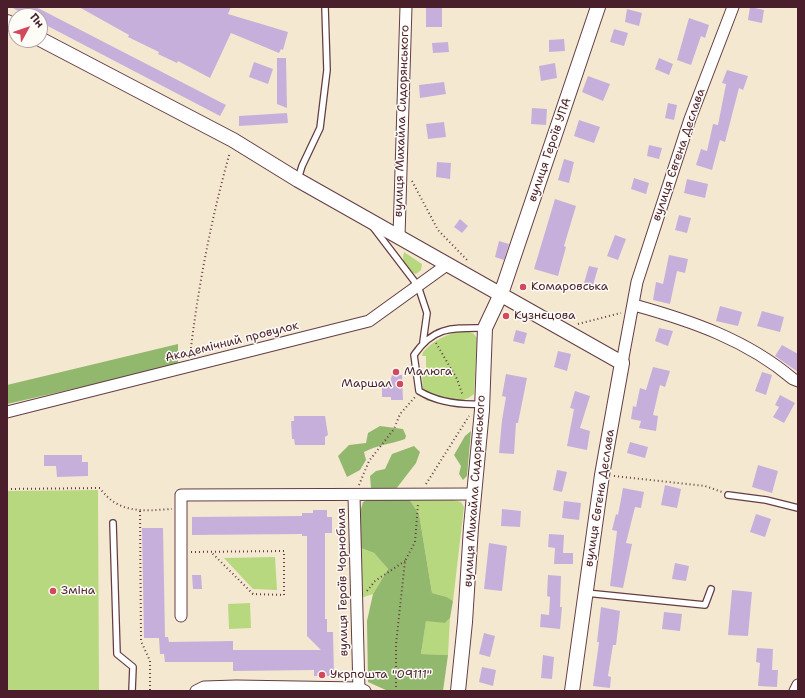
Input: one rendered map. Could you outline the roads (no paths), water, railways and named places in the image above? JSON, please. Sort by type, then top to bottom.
[{"type":"street","name":"вулиця Михайла Сидорянського","points":[[399,236],[406,7]]},
{"type":"street","name":"вулиця Героїв УПА","points":[[501,294],[598,7]]},
{"type":"street","name":"вулиця Євгена Деслава","points":[[572,691],[602,475],[633,308],[636,282],[688,126],[733,7]]},
{"type":"street","points":[[48,43],[229,135],[298,180],[622,363]]},
{"type":"street","name":"Академічний провулок","points":[[7,412],[369,321],[448,264]]},
{"type":"street","name":"вулиця Михайла Сидорянського","points":[[458,691],[465,622],[474,494],[477,405],[485,328],[501,294]]},
{"type":"street","points":[[633,308],[694,323],[750,348],[793,379],[798,380]]},
{"type":"street","points":[[181,616],[181,495],[354,496],[474,494]]},
{"type":"street","name":"вулиця Героїв Чорнобиля","points":[[354,496],[361,690]]},
{"type":"street","points":[[796,691],[798,685]]},
{"type":"street","points":[[196,691],[204,687],[236,686],[361,690]]},
{"type":"lane","points":[[298,180],[302,166],[320,128],[328,70],[325,7]]},
{"type":"lane","points":[[366,218],[418,286],[427,313],[423,342]]},
{"type":"lane","points":[[477,405],[431,398],[420,391],[414,355],[423,342],[443,330],[485,328]]},
{"type":"lane","points":[[728,495],[766,500],[798,508]]},
{"type":"lane","points":[[113,523],[117,654],[133,667],[132,691]]},
{"type":"lane","points":[[586,594],[705,606],[712,589]]},
{"type":"place","name":"Комаровська","points":[[523,287]]},
{"type":"place","name":"Кузнєцова","points":[[506,316]]},
{"type":"place","name":"Малюга","points":[[396,372]]},
{"type":"place","name":"Маршал","points":[[400,384]]},
{"type":"place","name":"Зміна","points":[[53,591]]},
{"type":"place","name":"Укрпошта \"09111\"","points":[[322,675]]}]
